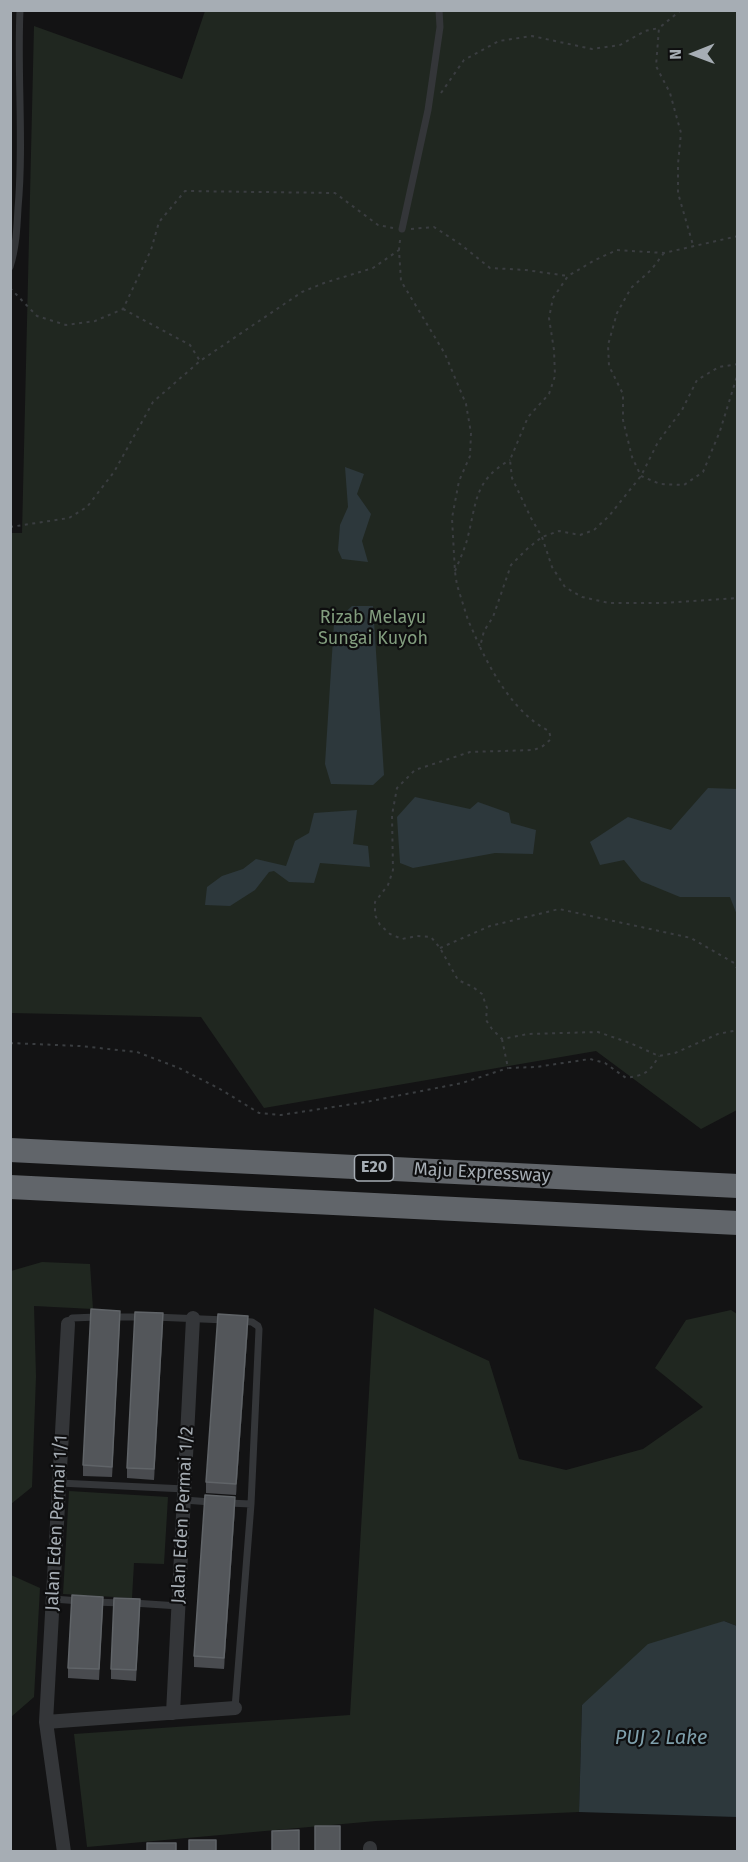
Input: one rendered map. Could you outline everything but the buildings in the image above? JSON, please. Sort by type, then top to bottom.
[{"type":"highway","name":"Maju Expressway","points":[[10,1150],[738,1186]]},
{"type":"highway","name":"Maju Expressway","points":[[10,1187],[738,1222]]},
{"type":"street","name":"Jalan Eden Permai 1/2","points":[[173,1713],[193,1318]]},
{"type":"street","name":"Jalan Eden Permai 1/1","points":[[64,1851],[46,1722],[68,1324]]},
{"type":"street","points":[[46,1722],[235,1708]]},
{"type":"lane","points":[[10,267],[20,186],[18,45],[20,10]]},
{"type":"lane","points":[[402,229],[428,110],[440,27],[439,10]]},
{"type":"lane","points":[[68,1324],[72,1318],[76,1317],[193,1318],[252,1322],[258,1326],[251,1504],[235,1708]]},
{"type":"lane","points":[[59,1483],[251,1504]]},
{"type":"lane","points":[[53,1599],[179,1606]]},
{"type":"path","points":[[428,110],[464,60],[499,41],[532,36],[592,49],[620,45],[645,31],[659,28],[681,10]]},
{"type":"path","points":[[659,28],[656,66],[670,93],[681,133],[678,193],[693,246]]},
{"type":"path","points":[[10,288],[37,316],[66,325],[95,321],[123,309],[151,250],[159,222],[185,191],[335,193],[378,225],[402,229],[434,227],[490,268],[568,276]]},
{"type":"path","points":[[402,229],[399,250],[401,281],[445,354],[466,404],[471,433],[470,456],[459,481],[452,518],[455,572],[468,620],[489,666],[508,693],[537,725],[549,731],[551,739],[534,750],[470,752],[415,770],[397,788],[392,814],[393,870],[388,885],[375,902],[375,915],[380,925],[390,934],[402,939],[417,936],[431,937],[458,980],[482,994],[487,1008],[486,1020],[502,1039],[508,1068]]},
{"type":"path","points":[[738,236],[664,253],[617,250],[568,276],[553,298],[549,318],[555,376],[549,394],[528,417],[510,460],[512,478],[542,537],[552,567],[565,586],[582,597],[609,603],[663,603],[738,598]]},
{"type":"path","points":[[10,527],[69,518],[87,507],[114,472],[153,402],[200,361],[302,292],[373,268],[399,250]]},
{"type":"path","points":[[664,253],[651,270],[631,288],[617,313],[608,345],[609,366],[622,394],[622,420],[632,457],[641,476],[660,484],[684,484],[703,472],[720,431],[738,373]]},
{"type":"path","points":[[123,309],[190,345],[200,361]]},
{"type":"path","points":[[480,647],[484,631],[493,616],[511,564],[542,537],[559,531],[580,535],[594,530],[609,516],[641,476],[658,442],[681,410],[697,380],[719,367],[738,364]]},
{"type":"path","points":[[734,388],[738,391]]},
{"type":"path","points":[[455,572],[467,543],[478,491],[495,469],[510,460]]},
{"type":"path","points":[[440,948],[490,926],[559,909],[691,938],[734,963],[738,970]]},
{"type":"path","points":[[502,1039],[528,1034],[598,1032],[659,1056],[675,1053],[718,1034],[738,1030]]},
{"type":"path","points":[[10,1043],[80,1046],[137,1052],[210,1083],[259,1113],[281,1115],[366,1102],[462,1083],[508,1068],[590,1059],[605,1064],[626,1078],[643,1076],[651,1069],[659,1056]]},
{"type":"green space","name":"Rizab Melayu Sungai Kuyoh","points":[[205,11],[737,11],[737,1110],[701,1129],[596,1051],[264,1108],[201,1017],[11,1013],[10,533],[22,533],[34,26],[182,79]]},
{"type":"green space","points":[[42,1262],[90,1264],[93,1309],[34,1306],[36,1376],[32,1487],[11,1504],[11,1271]]},
{"type":"green space","points":[[374,1308],[489,1361],[519,1459],[566,1470],[643,1449],[703,1407],[655,1368],[686,1320],[731,1310],[737,1314],[737,1626],[724,1621],[582,1705],[579,1812],[376,1821],[87,1847],[74,1734],[350,1715]]},
{"type":"green space","points":[[69,1491],[168,1497],[164,1564],[134,1563],[132,1598],[63,1594]]},
{"type":"green space","points":[[11,1575],[40,1588],[34,1697],[11,1717]]},
{"type":"water","points":[[345,467],[364,474],[357,494],[371,514],[362,541],[368,562],[342,559],[338,550],[340,525],[348,507]]},
{"type":"water","points":[[352,606],[373,606],[384,775],[373,785],[331,784],[325,764],[334,623]]},
{"type":"water","points":[[708,788],[737,789],[737,915],[730,897],[680,897],[641,881],[624,860],[600,865],[590,842],[628,817],[671,830]]},
{"type":"water","points":[[415,797],[470,809],[478,802],[509,813],[511,823],[536,830],[533,854],[495,853],[413,868],[400,863],[397,817]]},
{"type":"water","points":[[357,810],[353,844],[368,846],[370,867],[320,863],[314,883],[289,882],[274,871],[269,872],[255,890],[230,906],[205,905],[207,887],[222,876],[243,869],[256,859],[286,866],[295,841],[309,833],[314,813]]},
{"type":"water","name":"PUJ 2 Lake","points":[[724,1621],[737,1626],[737,1817],[579,1812],[582,1705],[648,1644]]}]
